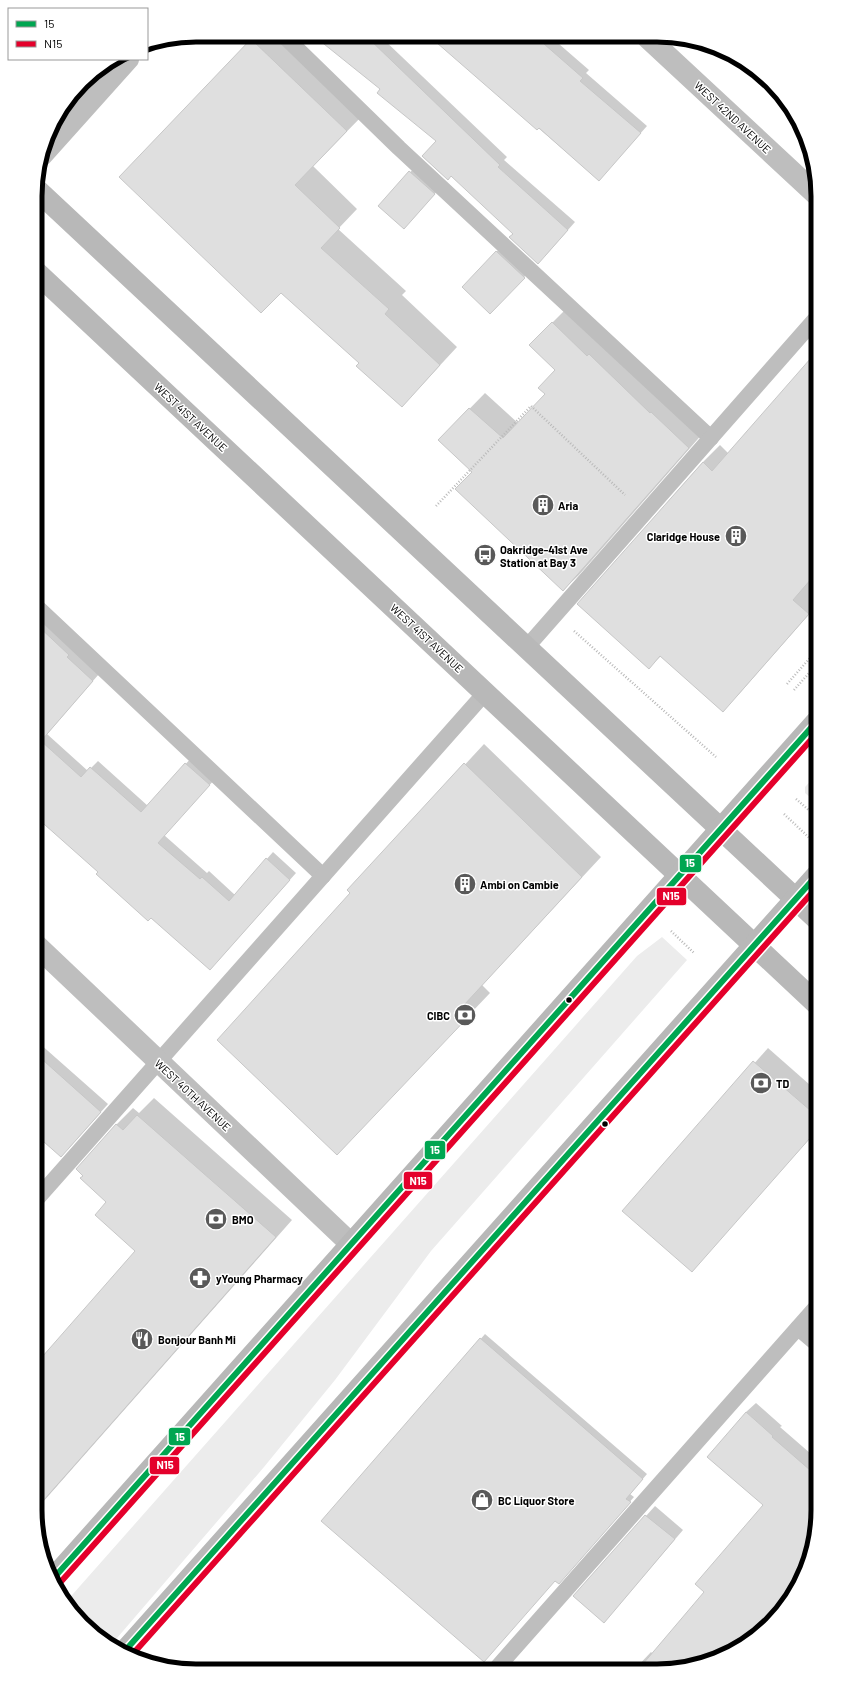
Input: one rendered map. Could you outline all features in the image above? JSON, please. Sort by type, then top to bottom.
[{"type":"main road","points":[[42,195],[811,913]]},
{"type":"main road","name":"WEST 41ST AVENUE","points":[[42,278],[811,998]]},
{"type":"main road","points":[[57,1575],[811,728]]},
{"type":"main road","points":[[128,1648],[754,944],[811,882]]},
{"type":"street","name":"WEST 42ND AVENUE","points":[[652,42],[811,189]]},
{"type":"street","points":[[50,146],[127,60]]},
{"type":"street","name":"WEST 40TH AVENUE","points":[[42,951],[351,1244]]},
{"type":"lane","points":[[290,42],[398,148],[711,438]]},
{"type":"lane","points":[[526,648],[811,324]]},
{"type":"lane","points":[[42,612],[323,876]]},
{"type":"lane","points":[[42,1193],[485,693]]},
{"type":"lane","points":[[499,1664],[811,1313]]},
{"type":"lane","points":[[798,1328],[811,1339]]},
{"type":"path","points":[[436,506],[530,406],[644,513]]},
{"type":"path","points":[[573,629],[716,757]]},
{"type":"path","points":[[787,684],[811,657]]},
{"type":"path","points":[[794,690],[811,671]]},
{"type":"path","points":[[796,799],[811,812]]},
{"type":"path","points":[[784,814],[811,838]]},
{"type":"path","points":[[671,931],[694,953]]},
{"type":"shaded area","points":[[811,781],[811,798],[805,793],[805,787]]},
{"type":"shaded area","points":[[662,937],[687,960],[431,1251],[335,1380],[264,1467],[115,1641],[94,1626],[80,1612],[69,1598],[637,956]]},
{"type":"building","points":[[248,42],[254,42],[347,131],[295,185],[340,228],[321,248],[389,309],[385,314],[440,365],[402,407],[356,366],[359,363],[281,293],[261,313],[119,177]]},
{"type":"building","points":[[321,42],[372,42],[500,165],[498,167],[568,230],[538,264],[509,237],[513,234],[451,176],[448,180],[422,156],[436,141],[377,93],[380,89]]},
{"type":"building","points":[[436,42],[542,42],[583,78],[580,81],[641,133],[599,181],[539,128],[537,130]]},
{"type":"building","points":[[409,171],[435,194],[404,229],[378,206]]},
{"type":"building","points":[[496,251],[525,278],[490,314],[462,287]]},
{"type":"building","points":[[552,322],[587,356],[589,354],[650,413],[651,412],[689,448],[563,591],[455,489],[472,472],[438,440],[469,408],[503,438],[545,394],[538,388],[555,370],[529,345]]},
{"type":"building","name":"Claridge House","points":[[811,358],[811,579],[793,600],[809,614],[723,712],[660,656],[649,669],[577,604],[703,462],[712,471]]},
{"type":"building","points":[[42,630],[69,655],[67,657],[93,681],[42,740]]},
{"type":"building","points":[[42,742],[81,777],[90,767],[141,812],[185,763],[210,785],[158,843],[200,879],[202,877],[229,901],[266,858],[290,880],[210,970],[151,918],[148,921],[96,874],[98,872],[42,822]]},
{"type":"building","points":[[464,763],[582,877],[464,1005],[472,1013],[337,1155],[217,1040],[350,893],[347,890]]},
{"type":"building","points":[[42,1059],[101,1112],[61,1157],[42,1140]]},
{"type":"building","points":[[753,1061],[811,1111],[811,1137],[692,1272],[622,1211]]},
{"type":"building","points":[[137,1115],[276,1237],[42,1502],[42,1357],[135,1251],[95,1215],[106,1202],[80,1178],[83,1176],[76,1169],[116,1124],[123,1130]]},
{"type":"building","name":"BC Liquor Store","points":[[480,1338],[643,1479],[626,1499],[631,1502],[559,1584],[555,1581],[484,1662],[321,1521]]},
{"type":"building","points":[[746,1412],[811,1471],[811,1520],[803,1560],[786,1594],[757,1627],[743,1638],[725,1648],[697,1659],[667,1664],[643,1664],[704,1592],[695,1584],[763,1505],[707,1457]]},
{"type":"building","points":[[645,1515],[675,1539],[604,1623],[573,1596]]},
{"type":"transit line","name":"15","points":[[57,1575],[811,728]]},
{"type":"transit line","name":"N15","points":[[60,1582],[811,740]]},
{"type":"transit line","name":"15","points":[[128,1648],[811,882]]},
{"type":"transit line","name":"N15","points":[[135,1651],[811,894]]},
{"type":"place","name":"Aria","points":[[543,505]]},
{"type":"place","name":"Claridge House","points":[[736,536]]},
{"type":"place","name":"Oakridge-41st Ave Station at Bay 3","points":[[485,555]]},
{"type":"place","name":"Ambi on Cambie","points":[[465,884]]},
{"type":"place","name":"CIBC","points":[[465,1015]]},
{"type":"place","name":"TD","points":[[761,1083]]},
{"type":"place","name":"BMO","points":[[216,1219]]},
{"type":"place","name":"yYoung Pharmacy","points":[[200,1278]]},
{"type":"place","name":"Bonjour Banh Mi","points":[[142,1339]]},
{"type":"place","name":"BC Liquor Store","points":[[482,1500]]}]
